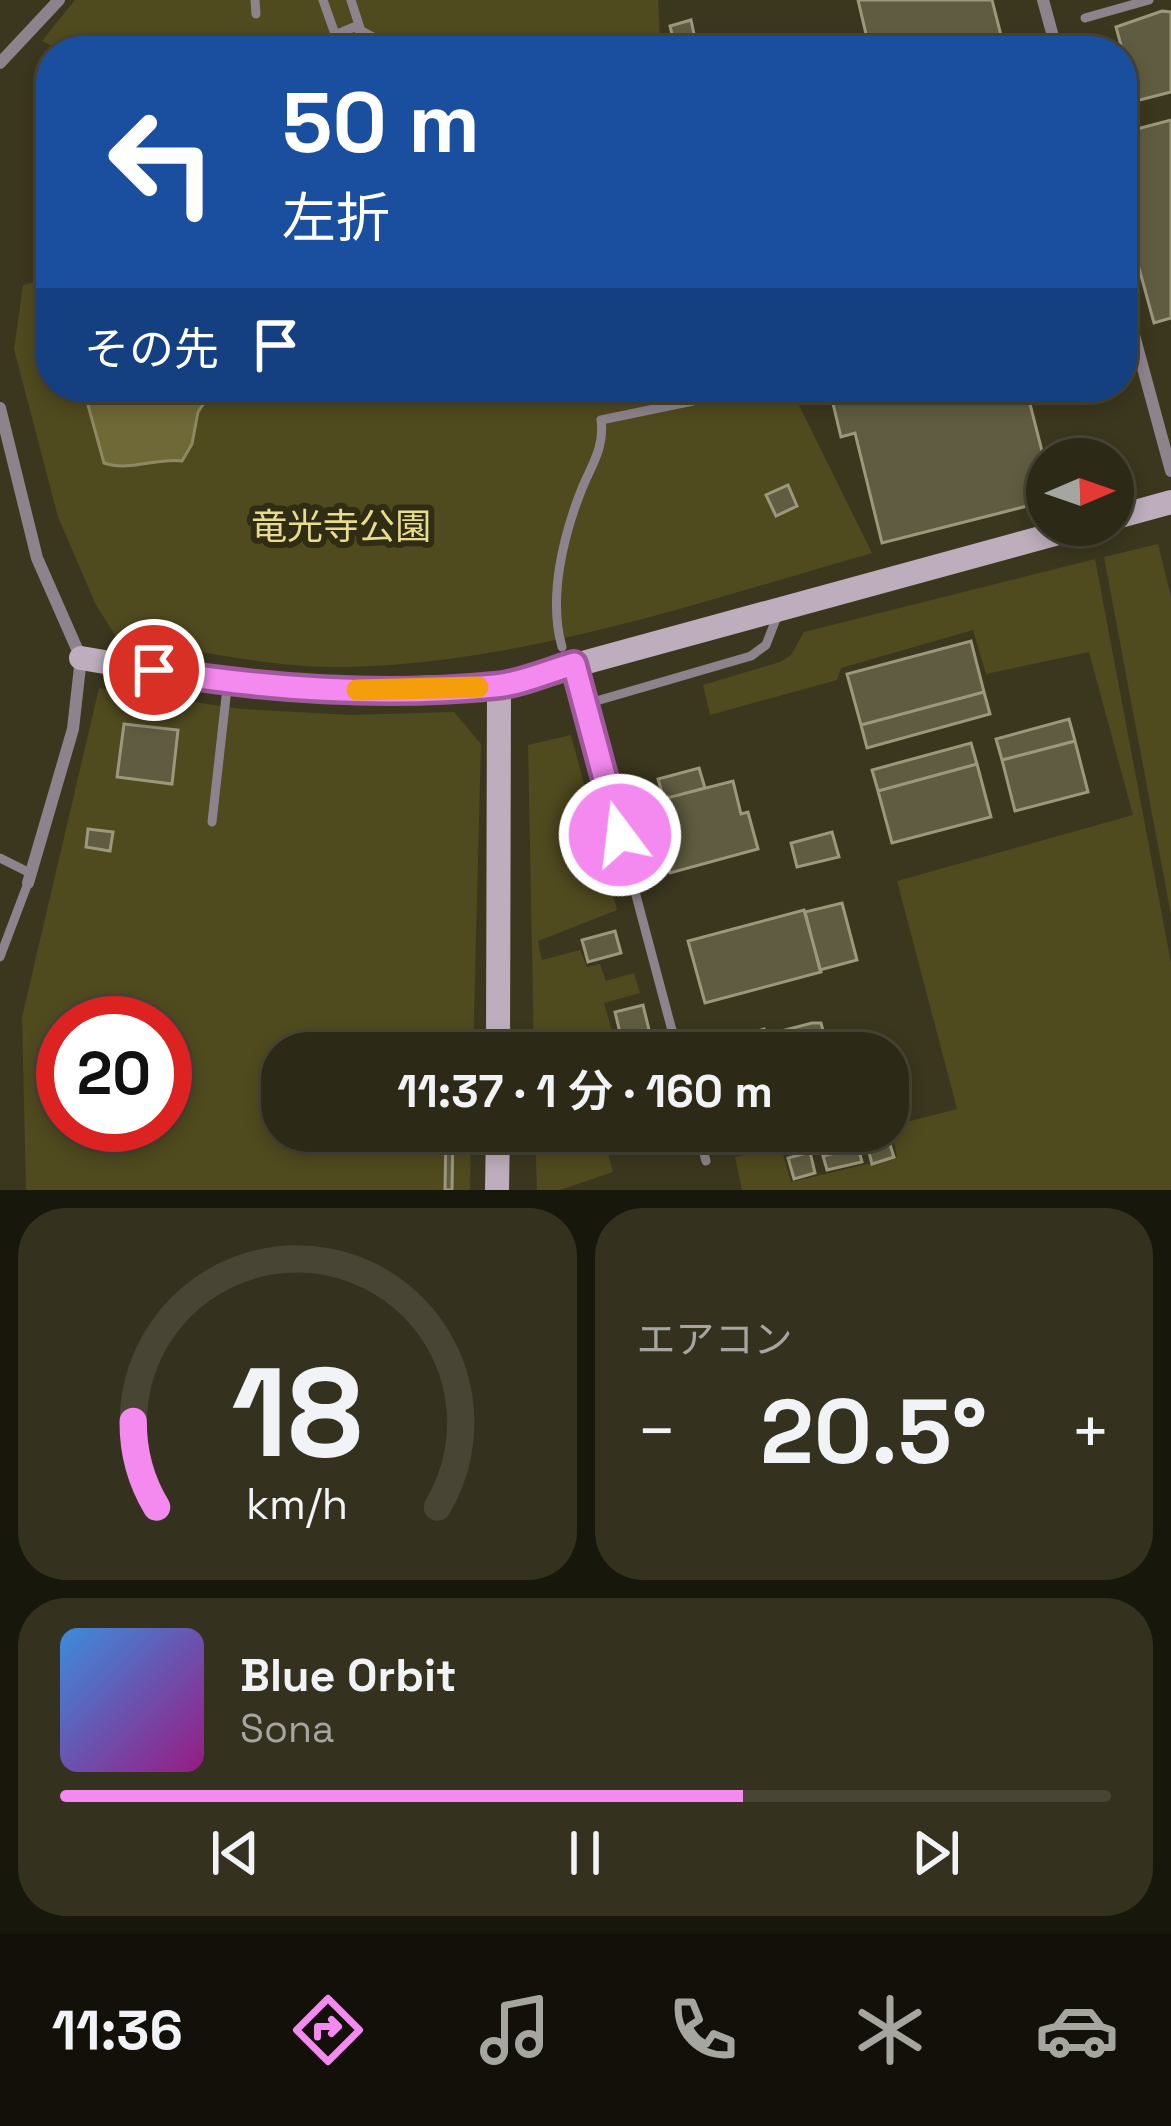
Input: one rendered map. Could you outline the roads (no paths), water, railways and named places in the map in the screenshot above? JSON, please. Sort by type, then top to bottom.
[{"type":"street","points":[[0,63],[59,0]]},
{"type":"street","points":[[1043,0],[1053,36]]},
{"type":"street","points":[[1137,346],[1171,471]]},
{"type":"street","points":[[0,408],[37,558],[81,658],[73,729],[30,879]]},
{"type":"street","points":[[1134,512],[1171,502]]},
{"type":"street","points":[[81,658],[227,683],[326,690],[499,686],[568,655],[780,609],[1026,542]]},
{"type":"street","points":[[498,1032],[499,686]]},
{"type":"street","points":[[497,1152],[497,1190]]},
{"type":"lane","points":[[255,0],[256,14]]},
{"type":"lane","points":[[323,0],[335,34],[360,28],[372,36]]},
{"type":"lane","points":[[351,0],[360,28]]},
{"type":"lane","points":[[1085,18],[1149,0]]},
{"type":"lane","points":[[672,1032],[586,704],[558,631],[562,547],[601,448],[601,420],[688,402]]},
{"type":"lane","points":[[586,704],[751,656],[766,645],[780,609]]},
{"type":"lane","points":[[212,822],[227,683]]},
{"type":"lane","points":[[0,858],[30,879],[0,957]]},
{"type":"lane","points":[[704,1152],[706,1161]]},
{"type":"park label","name":"竜光寺公園","points":[[341,527]]}]
